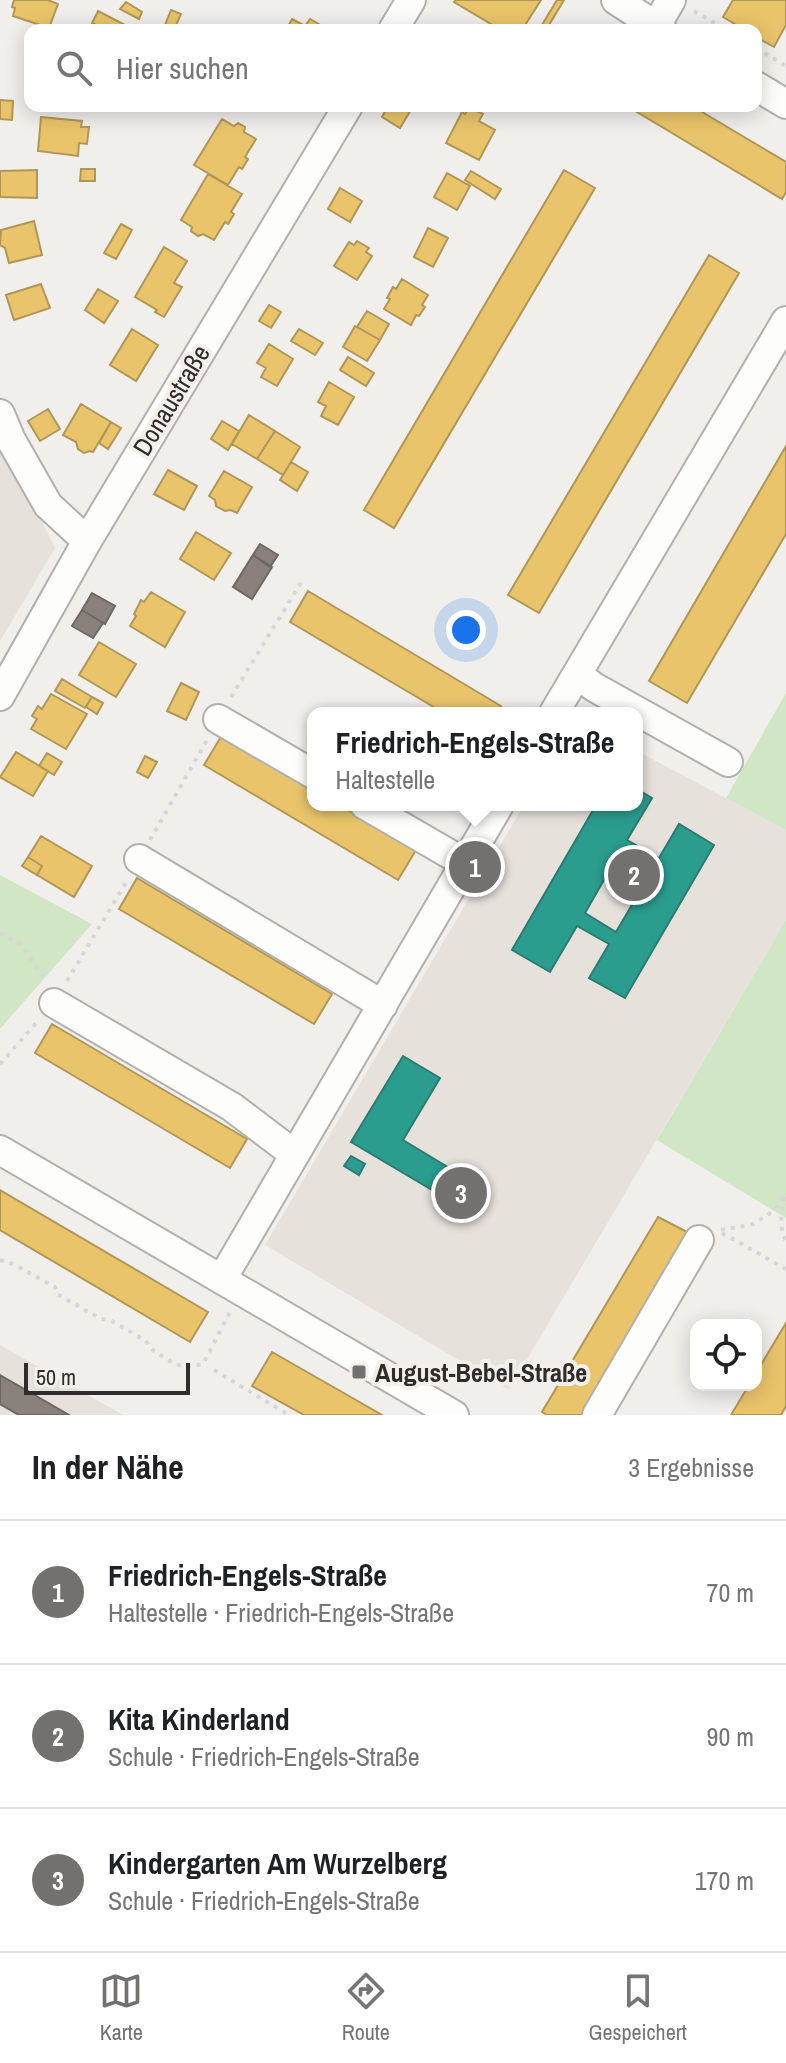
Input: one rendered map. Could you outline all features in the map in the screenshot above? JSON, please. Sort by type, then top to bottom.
[{"type":"street","points":[[397,24],[411,0]]},
{"type":"street","points":[[616,0],[653,24]]},
{"type":"street","points":[[662,24],[680,4]]},
{"type":"street","points":[[762,90],[786,104]]},
{"type":"street","name":"Donaustraße","points":[[0,696],[87,541],[344,112]]},
{"type":"street","points":[[558,707],[786,321]]},
{"type":"street","points":[[0,414],[11,440],[48,505],[87,541]]},
{"type":"street","points":[[577,674],[630,707]]},
{"type":"street","points":[[643,714],[728,762]]},
{"type":"street","points":[[218,719],[307,771]]},
{"type":"street","points":[[375,811],[465,863]]},
{"type":"street","points":[[222,1279],[495,811]]},
{"type":"street","points":[[139,859],[383,1005]]},
{"type":"street","points":[[54,1003],[232,1107],[294,1154]]},
{"type":"street","points":[[0,1150],[454,1415]]},
{"type":"street","points":[[597,1415],[699,1240]]},
{"type":"path","points":[[680,4],[715,24]]},
{"type":"path","points":[[762,52],[786,66]]},
{"type":"path","points":[[0,1064],[54,1003],[218,719],[302,581]]},
{"type":"path","points":[[0,933],[22,945],[53,994],[54,1003]]},
{"type":"path","points":[[786,1193],[781,1213],[781,1230],[786,1242]]},
{"type":"path","points":[[786,1193],[775,1210],[754,1224],[718,1230],[786,1269]]},
{"type":"path","points":[[0,1260],[55,1287],[57,1294],[101,1319],[110,1320],[146,1341],[151,1349],[173,1363],[185,1367],[203,1364],[231,1310]]},
{"type":"path","points":[[214,1370],[289,1415]]},
{"type":"shaded area","points":[[0,436],[55,548],[0,641]]},
{"type":"shaded area","points":[[643,754],[786,830],[786,920],[509,1390],[265,1245],[520,811],[643,811]]},
{"type":"shaded area","points":[[0,1345],[123,1415],[0,1415]]},
{"type":"green space","points":[[786,693],[786,830],[726,798]]},
{"type":"green space","points":[[0,875],[92,924],[0,1029]]},
{"type":"green space","points":[[786,920],[786,1218],[657,1140]]},
{"type":"building: Wohnen","points":[[14,0],[48,0],[58,4],[50,24],[37,24],[13,16],[15,8],[12,7]]},
{"type":"building: Wohnen","points":[[541,0],[526,24],[491,24],[454,2]]},
{"type":"building: Wohnen","points":[[557,0],[564,0],[550,24],[543,24]]},
{"type":"building: Wohnen","points":[[733,0],[786,0],[786,25],[774,47],[762,40],[762,24],[735,24],[723,17]]},
{"type":"building: Wohnen","points":[[126,2],[142,12],[139,19],[120,9]]},
{"type":"building: Wohnen","points":[[171,10],[181,14],[177,24],[165,24]]},
{"type":"building: Wohnen","points":[[98,11],[123,24],[94,24]]},
{"type":"building: Wohnen","points":[[0,100],[13,101],[12,120],[0,119]]},
{"type":"building: Wohnen","points":[[385,112],[410,112],[400,128],[382,117]]},
{"type":"building: Wohnen","points":[[462,112],[483,114],[479,121],[495,130],[479,160],[446,143]]},
{"type":"building: Wohnen","points":[[637,112],[702,112],[786,162],[786,192],[782,199]]},
{"type":"building: Wohnen","points":[[41,117],[82,121],[81,127],[89,127],[87,144],[79,143],[78,156],[38,151]]},
{"type":"building: Wohnen","points":[[222,119],[234,126],[238,123],[245,127],[244,132],[256,139],[242,169],[239,167],[228,185],[194,165]]},
{"type":"building: Wohnen","points":[[81,169],[95,169],[95,181],[80,181]]},
{"type":"building: Wohnen","points":[[37,170],[37,198],[0,197],[0,171]]},
{"type":"building: Wohnen","points":[[564,170],[595,188],[394,528],[364,510]]},
{"type":"building: Wohnen","points":[[471,171],[501,189],[495,199],[465,180]]},
{"type":"building: Wohnen","points":[[447,173],[470,186],[457,210],[434,197]]},
{"type":"building: Wohnen","points":[[208,174],[242,194],[228,224],[225,222],[214,240],[203,234],[198,236],[191,231],[192,227],[181,220]]},
{"type":"building: Wohnen","points":[[340,188],[362,201],[350,222],[328,209]]},
{"type":"building: Wohnen","points":[[34,221],[42,255],[9,263],[5,248],[0,245],[1,230]]},
{"type":"building: Wohnen","points":[[121,224],[132,230],[116,259],[104,253]]},
{"type":"building: Wohnen","points":[[428,228],[448,238],[433,267],[414,257]]},
{"type":"building: Wohnen","points":[[357,241],[369,248],[366,252],[372,256],[357,280],[334,266],[349,242],[354,245]]},
{"type":"building: Wohnen","points":[[164,247],[187,261],[174,283],[182,287],[164,317],[135,297]]},
{"type":"building: Wohnen","points":[[709,255],[739,273],[539,613],[508,595]]},
{"type":"building: Wohnen","points":[[402,279],[428,295],[422,305],[425,307],[411,325],[384,309],[393,287],[396,289]]},
{"type":"building: Wohnen","points":[[41,284],[50,308],[14,320],[6,295]]},
{"type":"building: Wohnen","points":[[98,289],[118,301],[104,323],[85,310]]},
{"type":"building: Wohnen","points":[[269,305],[281,312],[271,328],[259,321]]},
{"type":"building: Wohnen","points":[[367,311],[389,324],[380,340],[357,327]]},
{"type":"building: Wohnen","points":[[355,326],[380,340],[367,361],[343,347]]},
{"type":"building: Wohnen","points":[[132,329],[158,345],[136,381],[110,365]]},
{"type":"building: Wohnen","points":[[299,329],[323,343],[315,355],[291,341]]},
{"type":"building: Wohnen","points":[[269,344],[293,359],[277,386],[261,377],[266,368],[257,363]]},
{"type":"building: Wohnen","points":[[348,357],[374,373],[366,386],[340,370]]},
{"type":"building: Wohnen","points":[[329,382],[354,397],[338,425],[321,416],[326,406],[318,402]]},
{"type":"building: Wohnen","points":[[81,404],[111,422],[93,452],[84,453],[78,449],[76,442],[63,435]]},
{"type":"building: Wohnen","points":[[48,409],[60,429],[40,441],[28,421]]},
{"type":"building: Wohnen","points":[[249,415],[275,431],[257,459],[232,444]]},
{"type":"building: Wohnen","points":[[222,421],[239,431],[228,450],[211,439]]},
{"type":"building: Wohnen","points":[[111,422],[121,428],[108,449],[99,443]]},
{"type":"building: Wohnen","points":[[275,431],[300,447],[283,475],[257,459]]},
{"type":"building: Wohnen","points":[[786,446],[786,534],[687,703],[649,681]]},
{"type":"building: Wohnen","points":[[291,462],[308,472],[297,491],[280,480]]},
{"type":"building: Wohnen","points":[[168,470],[197,486],[184,510],[154,494]]},
{"type":"building: Wohnen","points":[[224,471],[252,487],[237,513],[216,506],[215,500],[209,496]]},
{"type":"building: Wohnen","points":[[196,532],[231,553],[214,580],[180,559]]},
{"type":"building: Wohnen","points":[[308,591],[501,706],[434,707],[290,622]]},
{"type":"building: Wohnen","points":[[151,592],[185,612],[165,647],[130,626],[141,600],[144,602]]},
{"type":"building: Wohnen","points":[[99,642],[136,664],[116,697],[79,675]]},
{"type":"building: Wohnen","points":[[62,679],[92,697],[85,708],[55,691]]},
{"type":"building: Wohnen","points":[[181,683],[199,692],[186,720],[167,711]]},
{"type":"building: Wohnen","points":[[51,694],[87,714],[66,749],[31,729],[37,719],[32,716],[38,706],[42,709]]},
{"type":"building: Wohnen","points":[[92,697],[103,703],[97,714],[86,707]]},
{"type":"building: Wohnen","points":[[222,735],[307,785],[307,811],[349,811],[416,850],[398,880],[204,765]]},
{"type":"building: Wohnen","points":[[16,752],[48,771],[33,796],[0,777]]},
{"type":"building: Wohnen","points":[[47,753],[62,762],[54,775],[39,766]]},
{"type":"building: Wohnen","points":[[145,756],[157,762],[148,778],[137,772]]},
{"type":"building: Wohnen","points":[[41,836],[92,866],[74,897],[37,875],[42,866],[28,857]]},
{"type":"building: Wohnen","points":[[28,857],[42,866],[37,875],[22,866]]},
{"type":"building: Wohnen","points":[[137,878],[332,994],[314,1024],[119,909]]},
{"type":"building: Wohnen","points":[[52,1024],[247,1139],[230,1168],[35,1053]]},
{"type":"building: Wohnen","points":[[0,1190],[208,1312],[190,1342],[0,1230]]},
{"type":"building: Wohnen","points":[[658,1217],[691,1234],[583,1415],[547,1415],[542,1412]]},
{"type":"building: Wohnen","points":[[786,1323],[786,1406],[781,1415],[731,1415],[745,1391],[762,1391],[762,1363]]},
{"type":"building: Wohnen","points":[[272,1352],[382,1415],[304,1415],[252,1386]]},
{"type":"building: Schulen","points":[[643,793],[652,798],[627,840],[659,858],[679,824],[714,845],[625,998],[589,978],[609,944],[577,926],[550,972],[512,950],[593,811],[643,811]],"holes":[[[621,850],[653,869],[616,932],[585,913]]]},
{"type":"building: Schulen","points":[[403,1056],[440,1078],[403,1140],[451,1169],[437,1193],[351,1142]]},
{"type":"building: Schulen","points":[[351,1156],[365,1164],[359,1175],[344,1166]]},
{"type":"building: Industrie","points":[[260,544],[278,555],[270,567],[253,555]]},
{"type":"building: Industrie","points":[[253,555],[272,567],[252,599],[233,587]]},
{"type":"building: Industrie","points":[[92,593],[115,606],[105,624],[82,610]]},
{"type":"building: Industrie","points":[[82,610],[103,623],[93,638],[72,626]]},
{"type":"building: Industrie","points":[[0,1375],[69,1415],[19,1415],[0,1404]]},
{"type":"place","name":"Friedrich-Engels-Straße","points":[[475,867]]},
{"type":"place","name":"Kita Kinderland","points":[[634,875]]},
{"type":"place","name":"Kindergarten Am Wurzelberg","points":[[461,1193]]},
{"type":"place","name":"August-Bebel-Straße","points":[[359,1372]]}]
